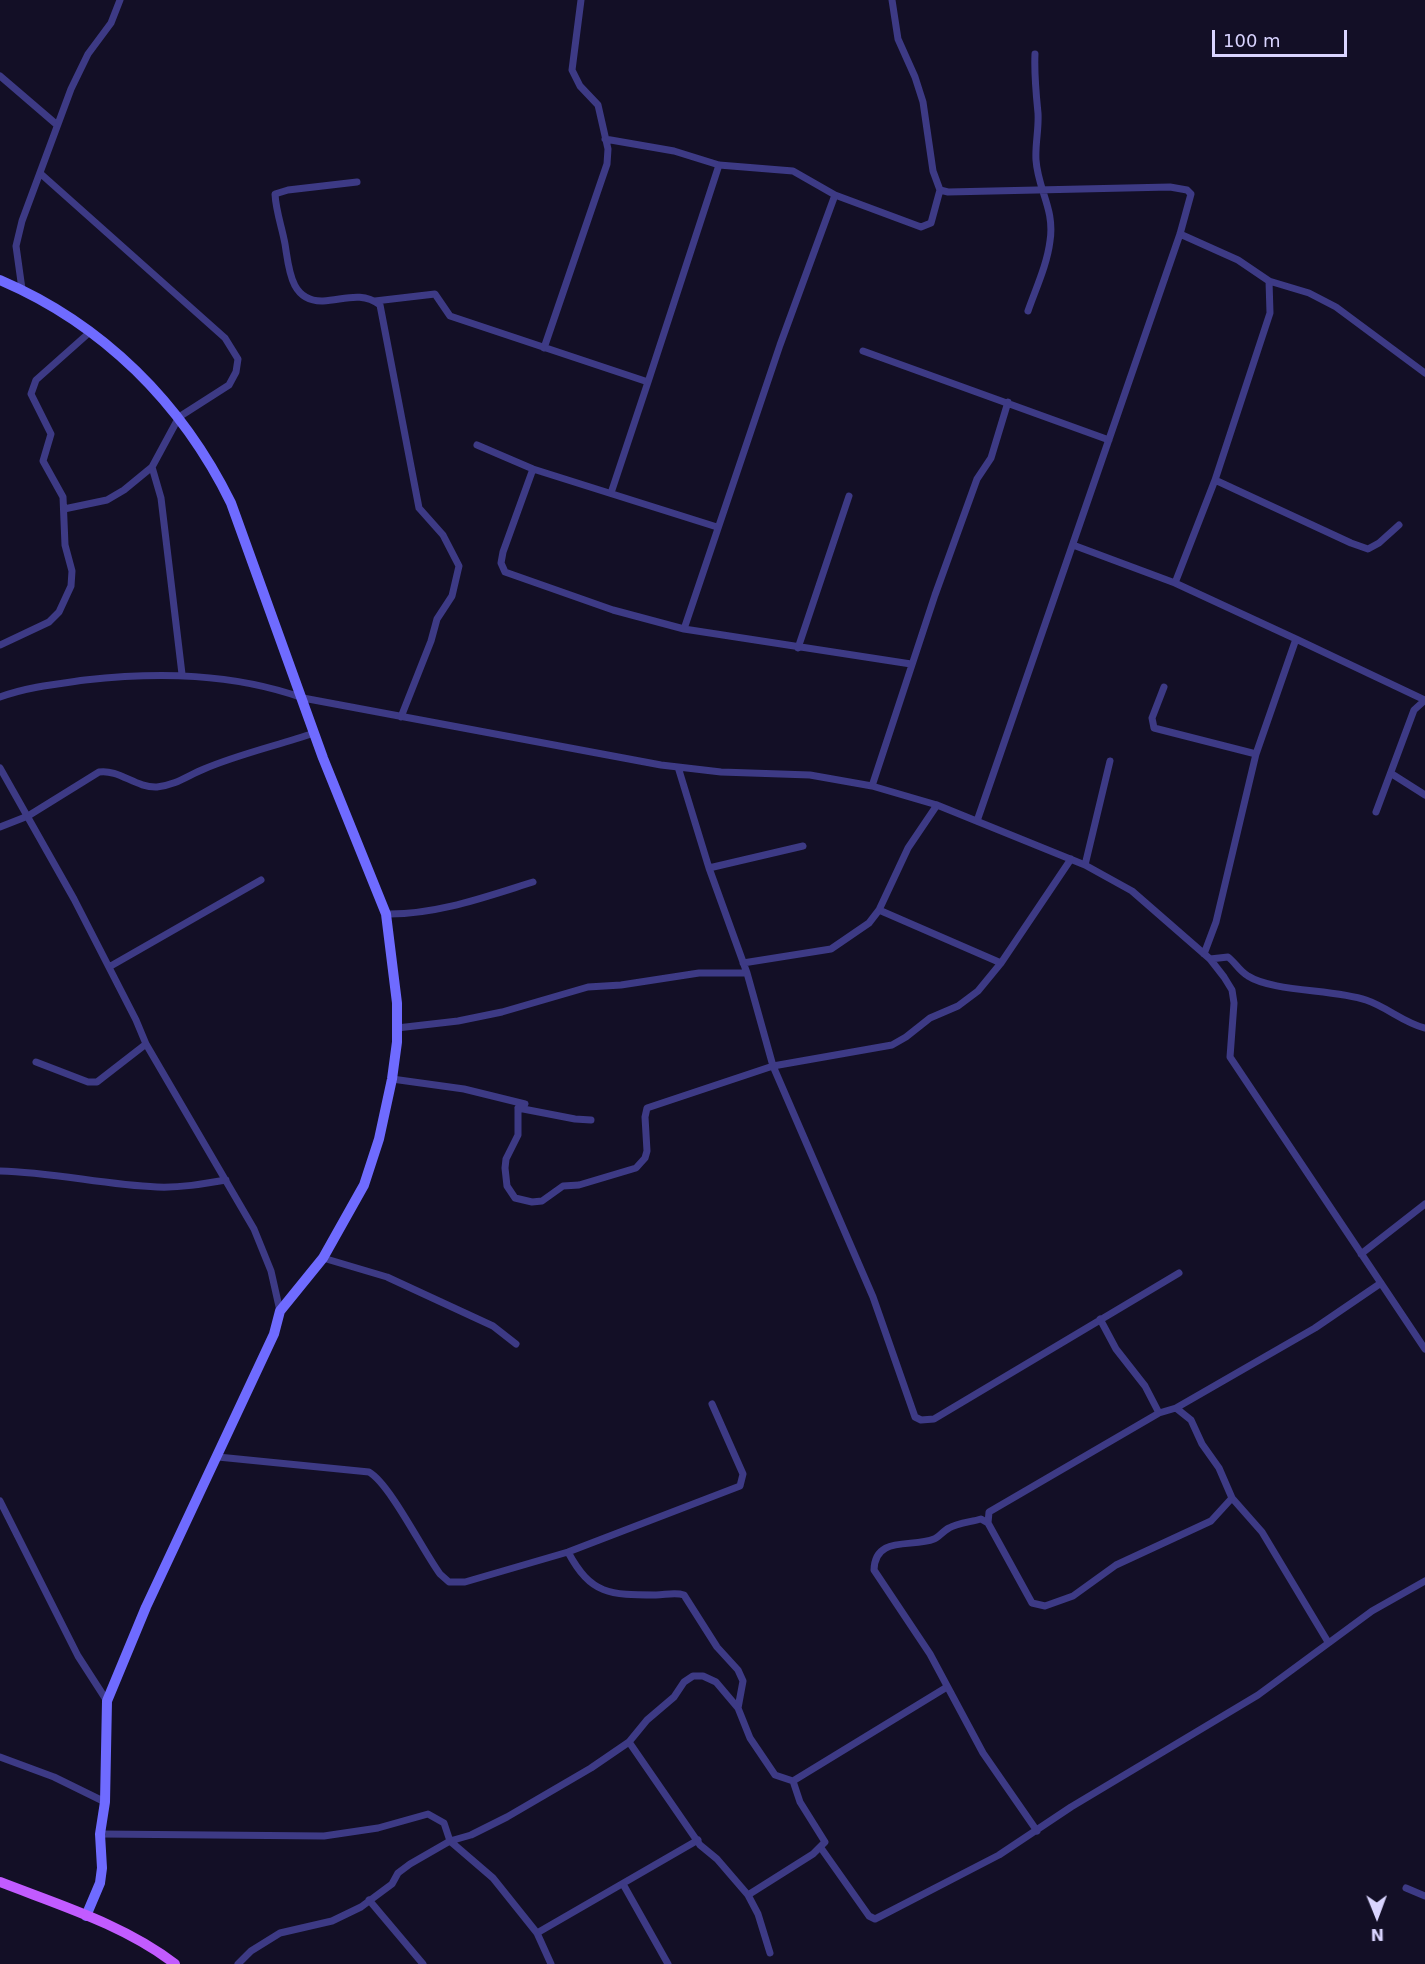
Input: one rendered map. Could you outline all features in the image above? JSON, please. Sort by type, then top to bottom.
[{"type":"main road","points":[[0,1882],[86,1916],[154,1947],[175,1964]]},
{"type":"street","points":[[22,289],[17,239],[41,174],[56,124],[88,54],[111,23],[120,0]]},
{"type":"street","points":[[544,348],[607,164],[598,105],[580,86],[572,70],[581,0]]},
{"type":"street","points":[[605,139],[674,151],[719,165],[793,171],[835,195],[885,213],[904,223],[924,227],[931,223],[940,190],[933,171],[923,102],[898,39],[892,0]]},
{"type":"street","points":[[1028,311],[1050,241],[1051,212],[1048,200],[1041,188],[1036,160],[1038,114],[1033,82],[1035,54]]},
{"type":"street","points":[[0,76],[56,124]]},
{"type":"street","points":[[611,493],[719,165]]},
{"type":"street","points":[[41,174],[225,338],[238,359],[236,372],[229,385],[179,417],[152,466],[107,500],[64,509]]},
{"type":"street","points":[[357,182],[288,190],[275,194],[276,211],[285,243],[286,262],[297,291],[303,297],[312,301],[324,301],[356,296],[375,301],[435,294],[450,316],[648,382]]},
{"type":"street","points":[[940,190],[948,192],[1041,188],[1170,187],[1187,190],[1191,194],[1180,234],[977,821]]},
{"type":"street","points":[[684,629],[717,527],[835,195]]},
{"type":"street","points":[[1180,234],[1238,260],[1269,281],[1309,293],[1336,308],[1425,373]]},
{"type":"street","points":[[0,280],[22,289],[90,332],[127,360],[179,417],[213,468],[231,503],[314,733],[386,914],[395,977],[397,1028],[392,1079],[381,1131],[364,1185],[323,1258],[280,1311],[274,1334],[146,1608],[107,1701],[105,1802],[100,1834],[100,1882],[86,1916]]},
{"type":"street","points":[[1175,583],[1215,480],[1270,314],[1269,281]]},
{"type":"street","points":[[375,301],[380,305],[384,320],[419,508],[443,535],[459,566],[452,596],[437,619],[431,641],[401,717]]},
{"type":"street","points":[[0,645],[49,622],[66,600],[73,579],[65,545],[63,497],[52,482],[43,461],[51,434],[33,399],[32,388],[50,366],[73,349],[90,332]]},
{"type":"street","points":[[863,351],[1109,440]]},
{"type":"street","points":[[872,786],[977,479],[991,458],[1008,402]]},
{"type":"street","points":[[477,446],[533,469],[717,527]]},
{"type":"street","points":[[152,466],[161,498],[182,674]]},
{"type":"street","points":[[533,469],[503,552],[501,562],[504,572],[613,610],[684,629],[912,664]]},
{"type":"street","points":[[1215,480],[1368,549],[1400,525]]},
{"type":"street","points":[[798,648],[849,496]]},
{"type":"street","points":[[1073,545],[1175,583],[1425,700],[1414,711],[1376,812]]},
{"type":"street","points":[[1207,956],[1256,754],[1296,639]]},
{"type":"street","points":[[0,697],[49,685],[182,674],[262,685],[303,698],[531,742],[678,767],[810,775],[872,786],[937,805],[1085,865],[1132,891],[1207,956],[1232,990],[1230,1057],[1425,1348]]},
{"type":"street","points":[[1164,687],[1152,718],[1154,728],[1256,754]]},
{"type":"street","points":[[0,827],[28,816],[99,772],[112,773],[128,781],[154,787],[171,784],[202,769],[314,733]]},
{"type":"street","points":[[1085,865],[1110,760]]},
{"type":"street","points":[[678,767],[709,868],[747,973],[773,1066],[873,1297],[915,1417],[921,1420],[934,1419],[1179,1273]]},
{"type":"street","points":[[0,768],[109,967],[146,1044],[254,1229],[271,1271],[280,1311]]},
{"type":"street","points":[[1392,774],[1425,795]]},
{"type":"street","points":[[743,963],[831,949],[869,923],[879,910],[908,848],[937,805]]},
{"type":"street","points":[[709,868],[803,846]]},
{"type":"street","points":[[518,1108],[518,1135],[506,1159],[507,1186],[514,1198],[532,1202],[542,1201],[563,1186],[584,1184],[639,1166],[645,1158],[648,1145],[645,1118],[647,1108],[773,1066],[892,1045],[930,1018],[969,1000],[1001,963],[1071,859]]},
{"type":"street","points":[[109,967],[261,880]]},
{"type":"street","points":[[386,914],[406,915],[441,909],[533,882]]},
{"type":"street","points":[[879,910],[1001,963]]},
{"type":"street","points":[[1207,956],[1228,957],[1248,977],[1265,982],[1366,1000],[1388,1009],[1425,1034]]},
{"type":"street","points":[[397,1028],[458,1022],[491,1015],[588,987],[621,985],[699,973],[747,973]]},
{"type":"street","points":[[1415,1026],[1425,1028]]},
{"type":"street","points":[[36,1062],[88,1082],[98,1082],[146,1044]]},
{"type":"street","points":[[392,1079],[464,1089],[525,1104],[518,1108]]},
{"type":"street","points":[[518,1108],[591,1120]]},
{"type":"street","points":[[0,1171],[49,1173],[156,1187],[181,1187],[226,1180]]},
{"type":"street","points":[[1361,1254],[1425,1204]]},
{"type":"street","points":[[323,1258],[405,1286],[493,1326],[516,1344]]},
{"type":"street","points":[[1232,1498],[1211,1521],[1116,1565],[1073,1596],[1045,1606],[1032,1602],[988,1522],[989,1512],[999,1505],[1159,1413],[1176,1408],[1315,1328],[1381,1283]]},
{"type":"street","points":[[1100,1319],[1116,1349],[1145,1386],[1159,1413]]},
{"type":"street","points":[[218,1457],[373,1474],[401,1512],[440,1574],[449,1582],[465,1582],[568,1552],[740,1486],[743,1474],[712,1404]]},
{"type":"street","points":[[1176,1408],[1191,1420],[1202,1444],[1219,1468],[1232,1498],[1262,1532],[1328,1641]]},
{"type":"street","points":[[0,1501],[78,1656],[107,1701]]},
{"type":"street","points":[[988,1522],[981,1519],[952,1527],[929,1541],[891,1546],[880,1551],[874,1561],[874,1570],[930,1654],[983,1753],[1037,1831]]},
{"type":"street","points":[[568,1552],[586,1580],[600,1589],[637,1595],[684,1595],[717,1647],[738,1670],[743,1681],[738,1708]]},
{"type":"street","points":[[821,1848],[869,1916],[875,1918],[999,1855],[1258,1695],[1328,1641],[1380,1606],[1425,1581]]},
{"type":"street","points":[[238,1964],[251,1951],[280,1933],[332,1921],[392,1884],[398,1873],[410,1864],[450,1841],[471,1835],[516,1812],[561,1786],[628,1742],[647,1720],[674,1697],[684,1682],[693,1676],[703,1676],[716,1682],[738,1708],[750,1738],[775,1775],[793,1781],[947,1687]]},
{"type":"street","points":[[628,1742],[706,1852],[717,1858],[748,1895],[758,1914],[770,1953]]},
{"type":"street","points":[[0,1757],[54,1777],[105,1802]]},
{"type":"street","points":[[748,1895],[821,1848],[825,1842],[800,1802],[793,1781]]},
{"type":"street","points":[[100,1834],[324,1836],[378,1828],[428,1814],[438,1817],[444,1823],[450,1841],[493,1878],[537,1933],[551,1964]]},
{"type":"street","points":[[537,1933],[698,1840]]},
{"type":"street","points":[[623,1884],[668,1964]]},
{"type":"street","points":[[1406,1888],[1425,1896]]},
{"type":"street","points":[[369,1900],[423,1964]]}]
